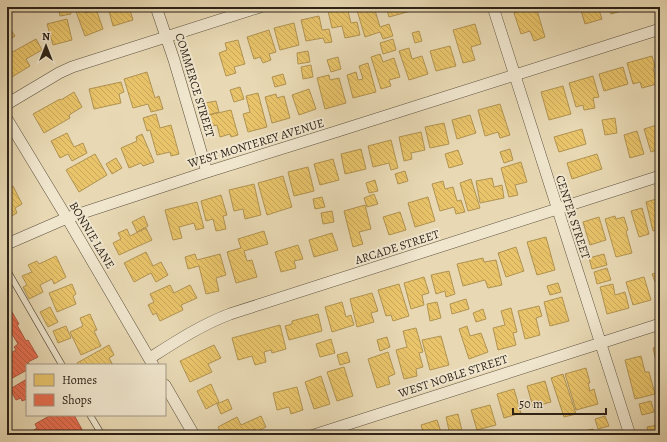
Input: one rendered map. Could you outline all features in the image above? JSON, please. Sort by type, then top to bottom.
[{"type":"street","name":"COMMERCE STREET","points":[[156,7],[174,60],[208,172]]},
{"type":"street","points":[[7,104],[72,67],[260,7]]},
{"type":"street","name":"CENTER STREET","points":[[493,7],[630,435]]},
{"type":"street","name":"WEST MONTEREY AVENUE","points":[[7,244],[68,218],[208,172],[660,29]]},
{"type":"street","name":"BONNIE LANE","points":[[7,119],[68,218],[152,362]]},
{"type":"street","name":"ARCADE STREET","points":[[152,362],[173,343],[223,317],[660,176]]},
{"type":"street","name":"WEST NOBLE STREET","points":[[314,435],[660,324]]},
{"type":"street","points":[[166,387],[194,435]]},
{"type":"lane","points":[[7,270],[61,364]]},
{"type":"lane","points":[[91,416],[102,435]]},
{"type":"building: Homes","points":[[58,7],[69,7],[71,14],[60,16]]},
{"type":"building: Homes","points":[[84,7],[86,13],[96,9],[103,29],[85,36],[75,9]]},
{"type":"building: Homes","points":[[108,7],[129,7],[133,20],[113,26]]},
{"type":"building: Homes","points":[[347,7],[351,23],[357,22],[360,35],[345,38],[342,26],[332,28],[328,11]]},
{"type":"building: Homes","points":[[356,7],[374,7],[380,27],[389,24],[393,36],[383,39],[380,32],[365,37]]},
{"type":"building: Homes","points":[[386,7],[410,7],[411,11],[389,17]]},
{"type":"building: Homes","points":[[536,7],[545,37],[534,41],[530,31],[521,34],[514,13]]},
{"type":"building: Homes","points":[[580,7],[598,7],[602,19],[585,24]]},
{"type":"building: Homes","points":[[609,7],[632,7],[632,8],[611,14]]},
{"type":"building: Homes","points":[[319,16],[322,30],[329,29],[332,42],[325,43],[323,38],[306,41],[301,20]]},
{"type":"building: Homes","points":[[67,19],[72,40],[53,45],[47,24]]},
{"type":"building: Homes","points":[[294,23],[299,45],[280,50],[274,28]]},
{"type":"building: Homes","points":[[7,24],[15,36],[7,41]]},
{"type":"building: Homes","points":[[475,24],[481,44],[471,47],[475,60],[463,63],[453,30]]},
{"type":"building: Homes","points":[[269,30],[276,52],[269,54],[271,60],[263,63],[260,57],[254,59],[247,37]]},
{"type":"building: Homes","points":[[419,31],[422,41],[415,43],[412,33]]},
{"type":"building: Homes","points":[[36,39],[42,50],[26,59],[30,66],[7,80],[7,55]]},
{"type":"building: Homes","points":[[393,39],[396,50],[383,54],[380,43]]},
{"type":"building: Homes","points":[[238,40],[245,64],[234,67],[236,73],[226,76],[219,53],[227,50],[225,43]]},
{"type":"building: Homes","points":[[450,46],[456,66],[436,71],[430,51]]},
{"type":"building: Homes","points":[[409,48],[412,59],[422,56],[428,74],[409,80],[399,51]]},
{"type":"building: Homes","points":[[308,51],[310,62],[298,64],[297,53]]},
{"type":"building: Homes","points":[[380,54],[383,62],[394,58],[400,77],[389,80],[391,86],[381,89],[371,57]]},
{"type":"building: Homes","points":[[652,56],[657,84],[642,88],[640,82],[633,84],[627,63]]},
{"type":"building: Homes","points":[[338,57],[341,69],[331,72],[327,60]]},
{"type":"building: Homes","points":[[368,63],[376,92],[353,98],[347,75],[356,72],[358,80],[363,79],[359,66]]},
{"type":"building: Homes","points":[[311,65],[313,77],[303,79],[301,67]]},
{"type":"building: Homes","points":[[623,67],[628,84],[604,91],[599,74]]},
{"type":"building: Homes","points":[[147,72],[155,98],[159,96],[163,109],[151,112],[148,104],[133,108],[124,79]]},
{"type":"building: Homes","points":[[283,74],[286,84],[275,87],[272,77]]},
{"type":"building: Homes","points":[[329,75],[330,80],[339,78],[346,103],[325,109],[317,78]]},
{"type":"building: Homes","points":[[593,76],[599,97],[593,98],[595,108],[584,110],[583,105],[576,107],[569,83]]},
{"type":"building: Homes","points":[[121,82],[124,92],[119,94],[121,103],[94,109],[89,89]]},
{"type":"building: Homes","points":[[563,86],[571,114],[549,120],[541,92]]},
{"type":"building: Homes","points":[[240,87],[244,99],[234,102],[230,90]]},
{"type":"building: Homes","points":[[309,89],[316,109],[299,115],[292,95]]},
{"type":"building: Homes","points":[[74,92],[82,107],[69,115],[70,118],[44,133],[33,114]]},
{"type":"building: Homes","points":[[258,93],[267,127],[248,132],[243,114],[250,112],[246,96]]},
{"type":"building: Homes","points":[[276,94],[277,98],[284,96],[290,118],[272,123],[265,97]]},
{"type":"building: Homes","points":[[216,101],[219,112],[208,115],[205,103]]},
{"type":"building: Homes","points":[[500,104],[510,135],[500,138],[498,132],[485,136],[478,110]]},
{"type":"building: Homes","points":[[231,110],[238,135],[231,137],[230,134],[220,137],[217,125],[212,126],[209,115]]},
{"type":"building: Homes","points":[[156,114],[160,128],[171,125],[179,154],[171,156],[170,152],[157,155],[150,130],[147,131],[143,118]]},
{"type":"building: Homes","points":[[470,115],[476,133],[457,139],[452,120]]},
{"type":"building: Homes","points":[[615,118],[617,133],[605,135],[602,120]]},
{"type":"building: Homes","points":[[444,123],[449,144],[430,148],[425,127]]},
{"type":"building: Homes","points":[[657,125],[660,134],[660,149],[651,152],[644,129]]},
{"type":"building: Homes","points":[[582,129],[586,144],[559,152],[554,137]]},
{"type":"building: Homes","points":[[637,131],[644,154],[630,158],[624,135]]},
{"type":"building: Homes","points":[[421,132],[425,150],[411,153],[412,159],[404,161],[399,137]]},
{"type":"building: Homes","points":[[67,133],[74,147],[83,143],[87,153],[72,161],[68,154],[60,158],[51,141]]},
{"type":"building: Homes","points":[[142,134],[154,162],[143,166],[141,163],[129,168],[121,148],[137,141],[136,137]]},
{"type":"building: Homes","points":[[391,140],[398,168],[391,170],[389,163],[373,167],[368,146]]},
{"type":"building: Homes","points":[[361,149],[366,169],[345,174],[341,154]]},
{"type":"building: Homes","points":[[510,149],[513,160],[504,163],[500,152]]},
{"type":"building: Homes","points":[[458,150],[463,164],[449,168],[445,154]]},
{"type":"building: Homes","points":[[95,154],[107,175],[79,192],[66,170]]},
{"type":"building: Homes","points":[[597,154],[602,169],[572,179],[567,163]]},
{"type":"building: Homes","points":[[116,158],[122,168],[112,174],[106,164]]},
{"type":"building: Homes","points":[[333,159],[339,180],[320,185],[314,164]]},
{"type":"building: Homes","points":[[521,162],[527,182],[515,185],[518,195],[509,197],[501,168]]},
{"type":"building: Homes","points":[[308,167],[314,191],[294,196],[288,172]]},
{"type":"building: Homes","points":[[405,171],[408,181],[398,184],[395,174]]},
{"type":"building: Homes","points":[[283,176],[292,207],[267,215],[258,183]]},
{"type":"building: Homes","points":[[492,178],[494,187],[502,185],[504,198],[480,203],[476,181]]},
{"type":"building: Homes","points":[[471,179],[480,208],[468,211],[460,183]]},
{"type":"building: Homes","points":[[375,180],[378,191],[369,193],[366,183]]},
{"type":"building: Homes","points":[[443,181],[445,189],[453,187],[457,201],[461,200],[465,212],[456,214],[454,207],[440,211],[432,184]]},
{"type":"building: Homes","points":[[254,184],[261,215],[245,219],[243,209],[234,211],[229,190]]},
{"type":"building: Homes","points":[[13,186],[22,204],[15,208],[17,213],[8,218],[7,189]]},
{"type":"building: Homes","points":[[374,194],[378,204],[367,207],[364,198]]},
{"type":"building: Homes","points":[[221,195],[227,215],[223,216],[226,229],[216,231],[213,219],[206,221],[201,201]]},
{"type":"building: Homes","points":[[322,197],[325,207],[315,209],[313,199]]},
{"type":"building: Homes","points":[[428,197],[435,221],[415,227],[408,203]]},
{"type":"building: Homes","points":[[660,198],[660,229],[653,231],[646,202]]},
{"type":"building: Homes","points":[[197,202],[204,228],[196,230],[194,223],[179,227],[182,238],[173,240],[165,210]]},
{"type":"building: Homes","points":[[365,205],[371,229],[359,232],[363,244],[353,247],[344,211]]},
{"type":"building: Homes","points":[[642,208],[649,234],[639,237],[631,211]]},
{"type":"building: Homes","points":[[332,211],[334,222],[323,224],[321,213]]},
{"type":"building: Homes","points":[[400,212],[406,230],[389,235],[383,217]]},
{"type":"building: Homes","points":[[144,216],[148,226],[137,232],[132,222]]},
{"type":"building: Homes","points":[[615,216],[616,219],[624,217],[632,253],[616,257],[605,219]]},
{"type":"building: Homes","points":[[599,217],[606,240],[590,245],[583,222]]},
{"type":"building: Homes","points":[[146,228],[152,240],[119,255],[113,243],[121,239],[118,233],[127,229],[130,236]]},
{"type":"building: Homes","points":[[264,231],[268,244],[244,251],[247,261],[252,260],[257,277],[236,283],[227,252],[241,248],[238,239]]},
{"type":"building: Homes","points":[[332,233],[338,250],[314,257],[309,240]]},
{"type":"building: Homes","points":[[546,237],[555,270],[537,275],[527,242]]},
{"type":"building: Homes","points":[[298,245],[303,259],[294,261],[296,268],[281,272],[275,252]]},
{"type":"building: Homes","points":[[516,247],[524,271],[506,277],[498,253]]},
{"type":"building: Homes","points":[[146,252],[153,266],[161,262],[168,275],[156,282],[151,273],[134,282],[124,263]]},
{"type":"building: Homes","points":[[195,254],[197,260],[220,254],[226,275],[216,278],[219,291],[206,294],[199,266],[188,269],[185,257]]},
{"type":"building: Homes","points":[[604,254],[607,265],[592,269],[589,258]]},
{"type":"building: Homes","points":[[56,256],[66,277],[54,284],[52,279],[40,285],[43,292],[29,299],[23,287],[27,285],[22,276],[32,272],[28,265],[37,261],[39,264]]},
{"type":"building: Homes","points":[[483,258],[484,262],[496,260],[502,285],[488,288],[485,280],[463,286],[457,264]]},
{"type":"building: Homes","points":[[607,268],[611,280],[597,284],[594,272]]},
{"type":"building: Homes","points":[[449,271],[455,294],[446,297],[445,291],[436,294],[431,275]]},
{"type":"building: Homes","points":[[660,272],[660,295],[652,274]]},
{"type":"building: Homes","points":[[424,277],[429,293],[422,295],[424,305],[411,309],[404,283]]},
{"type":"building: Homes","points":[[644,277],[651,300],[633,305],[626,282]]},
{"type":"building: Homes","points":[[558,283],[561,292],[550,295],[547,286]]},
{"type":"building: Homes","points":[[72,284],[76,294],[73,296],[76,304],[57,312],[49,293]]},
{"type":"building: Homes","points":[[399,284],[409,316],[393,321],[391,315],[386,316],[378,290]]},
{"type":"building: Homes","points":[[613,284],[615,295],[625,292],[629,308],[607,314],[600,287]]},
{"type":"building: Homes","points":[[170,285],[174,293],[190,285],[197,298],[181,305],[183,310],[160,321],[156,313],[153,315],[148,305],[154,302],[150,294]]},
{"type":"building: Homes","points":[[372,293],[378,311],[371,313],[374,322],[357,327],[350,299]]},
{"type":"building: Homes","points":[[562,297],[569,321],[550,326],[544,302]]},
{"type":"building: Homes","points":[[466,299],[469,309],[452,314],[450,304]]},
{"type":"building: Homes","points":[[342,302],[346,317],[351,315],[354,325],[332,332],[325,307]]},
{"type":"building: Homes","points":[[437,302],[441,318],[430,321],[427,304]]},
{"type":"building: Homes","points":[[539,306],[542,316],[536,318],[540,335],[525,339],[518,311]]},
{"type":"building: Homes","points":[[50,307],[58,322],[48,327],[40,312]]},
{"type":"building: Homes","points":[[511,308],[517,332],[513,333],[516,345],[498,350],[493,328],[505,325],[501,311]]},
{"type":"building: Homes","points":[[483,309],[486,319],[476,322],[473,313]]},
{"type":"building: Homes","points":[[90,314],[97,330],[94,331],[101,346],[81,355],[70,332],[83,326],[80,318]]},
{"type":"building: Homes","points":[[318,314],[322,331],[289,340],[285,326],[292,324],[292,321]]},
{"type":"building: Homes","points":[[280,325],[286,349],[272,353],[271,350],[264,352],[266,362],[255,365],[252,356],[238,360],[232,338]]},
{"type":"building: Homes","points":[[66,326],[71,338],[58,343],[53,331]]},
{"type":"building: Homes","points":[[467,326],[470,336],[481,333],[488,352],[469,359],[459,329]]},
{"type":"building: Homes","points":[[416,328],[423,352],[419,353],[423,367],[416,369],[417,376],[404,379],[396,350],[407,347],[403,331]]},
{"type":"building: Homes","points":[[441,336],[449,365],[430,370],[422,340]]},
{"type":"building: Homes","points":[[387,337],[390,347],[380,351],[377,340]]},
{"type":"building: Homes","points":[[331,339],[335,353],[320,357],[316,344]]},
{"type":"building: Homes","points":[[109,345],[114,355],[109,358],[112,364],[77,363]]},
{"type":"building: Homes","points":[[214,345],[221,358],[208,364],[212,372],[190,382],[180,361]]},
{"type":"building: Homes","points":[[660,347],[660,374],[659,374],[653,348]]},
{"type":"building: Homes","points":[[347,352],[350,362],[340,365],[337,355]]},
{"type":"building: Homes","points":[[388,352],[395,374],[388,377],[390,384],[377,388],[368,359]]},
{"type":"building: Homes","points":[[641,356],[645,372],[649,372],[655,394],[635,399],[625,360]]},
{"type":"building: Homes","points":[[344,367],[353,396],[337,401],[327,372]]},
{"type":"building: Homes","points":[[586,368],[590,383],[588,383],[590,391],[594,389],[598,404],[576,410],[565,374]]},
{"type":"building: Homes","points":[[563,374],[576,414],[564,417],[551,378]]},
{"type":"building: Homes","points":[[321,376],[330,404],[314,409],[305,382]]},
{"type":"building: Homes","points":[[545,381],[551,402],[533,407],[527,386]]},
{"type":"building: Homes","points":[[211,384],[219,402],[206,409],[197,391]]},
{"type":"building: Homes","points":[[297,387],[303,410],[291,414],[289,407],[277,410],[273,393]]},
{"type":"building: Homes","points":[[514,389],[521,413],[504,418],[497,394]]},
{"type":"building: Homes","points":[[228,399],[232,409],[221,414],[217,404]]},
{"type":"building: Homes","points":[[651,401],[654,412],[642,415],[639,404]]},
{"type":"building: Homes","points":[[490,405],[496,425],[477,430],[471,410]]},
{"type":"building: Homes","points":[[458,414],[463,435],[450,435],[446,417]]},
{"type":"building: Homes","points":[[660,415],[660,435],[649,435],[647,427],[658,425],[655,416]]},
{"type":"building: Homes","points":[[261,416],[266,427],[256,432],[255,429],[243,435],[222,435],[218,427],[237,417],[241,425]]},
{"type":"building: Homes","points":[[605,416],[609,426],[598,429],[595,419]]},
{"type":"building: Homes","points":[[437,420],[442,435],[424,435],[421,425]]},
{"type":"building: Homes","points":[[593,429],[594,435],[585,435],[584,431]]},
{"type":"building: Homes","points":[[409,430],[410,435],[390,435],[390,434]]},
{"type":"building: Shops","points":[[9,307],[19,324],[17,325],[26,341],[28,340],[38,357],[28,362],[29,364],[26,364],[26,371],[7,381],[7,355],[16,350],[14,347],[18,344],[9,329],[7,330],[7,308]]},
{"type":"building: Shops","points":[[26,380],[26,399],[22,401],[21,398],[16,400],[10,389]]},
{"type":"building: Shops","points":[[49,416],[75,416],[85,435],[62,435],[59,429],[50,434],[51,435],[36,435],[34,430],[37,428],[35,424]]}]
